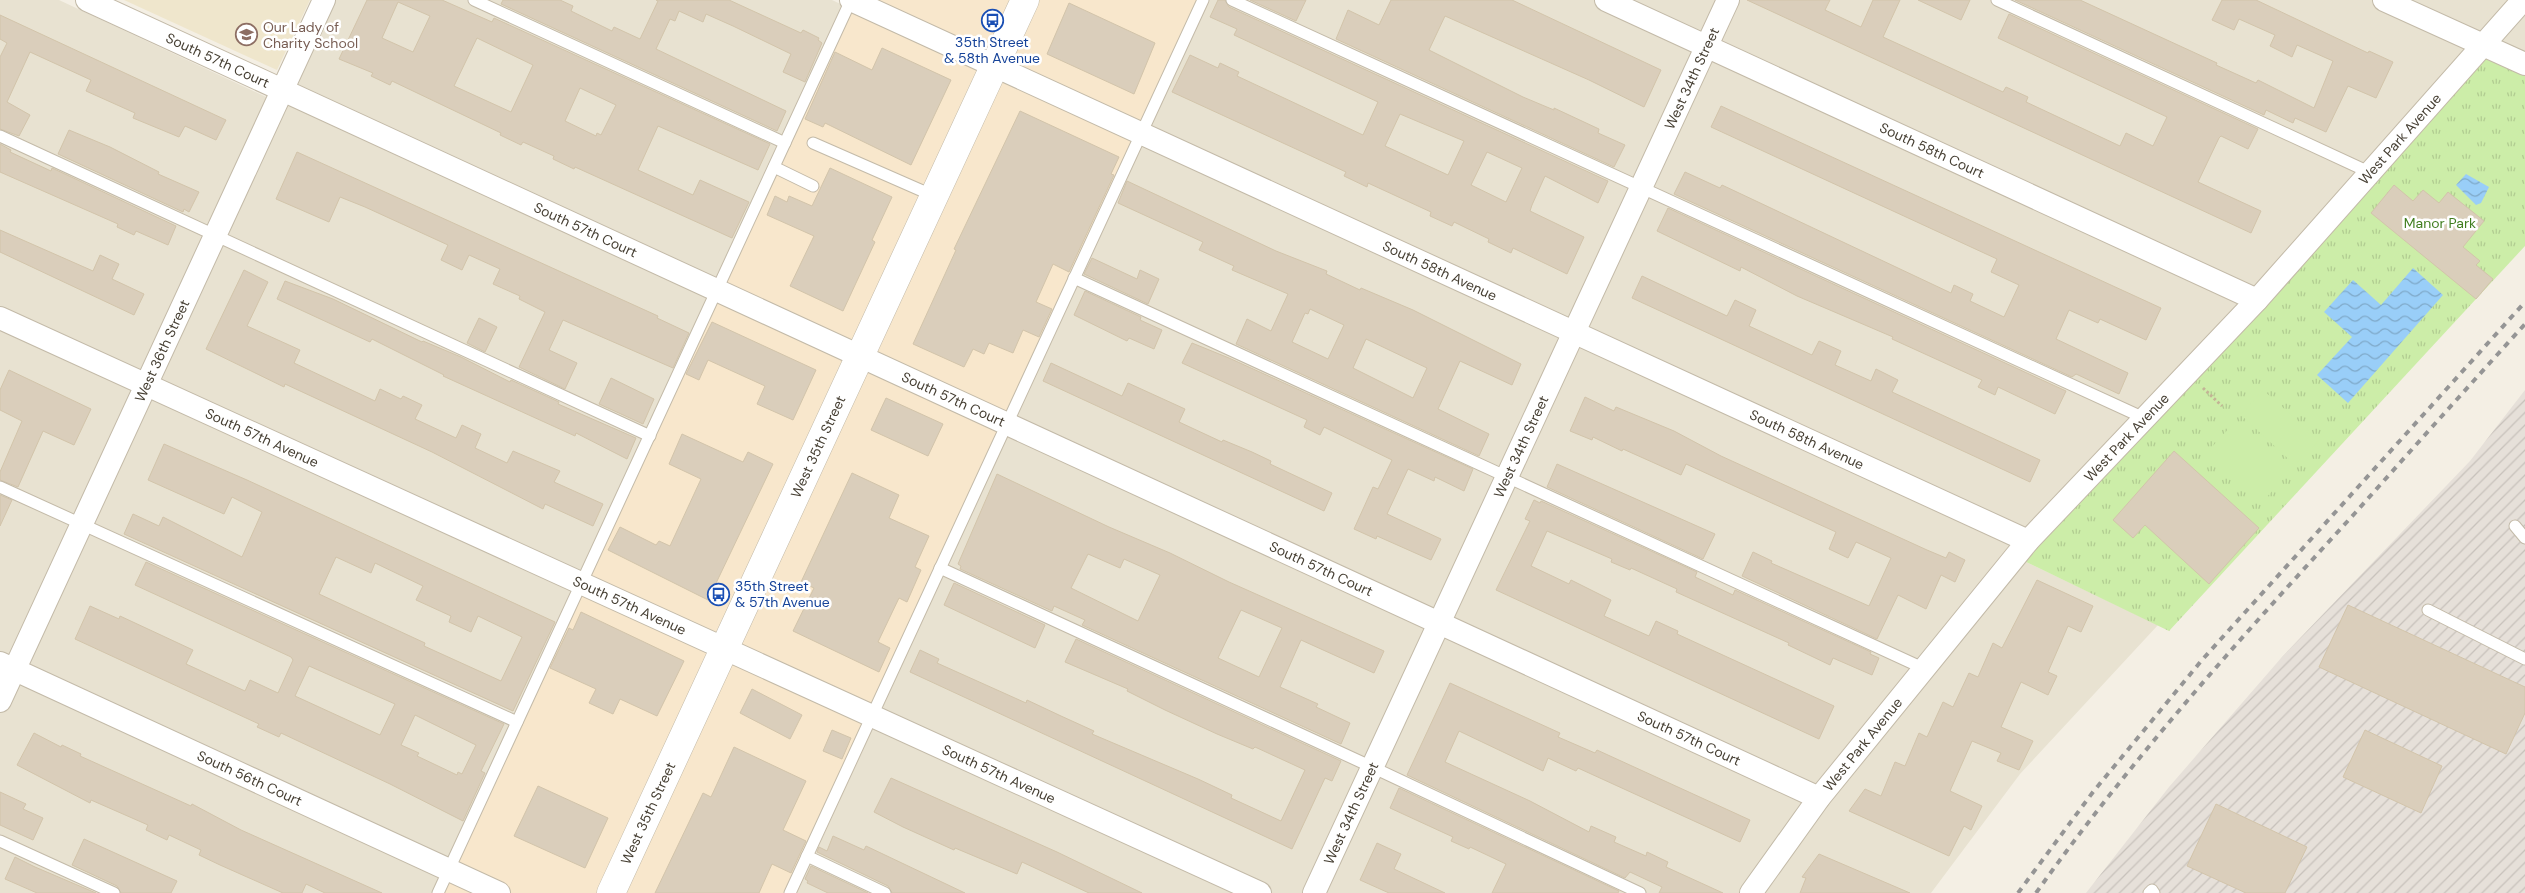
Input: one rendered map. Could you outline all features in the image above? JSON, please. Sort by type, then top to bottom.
[{"type":"street","name":"South 57th Court","points":[[88,0],[1819,798]]},
{"type":"street","name":"West 36th Street","points":[[0,700],[7,666],[82,524],[324,0]]},
{"type":"street","name":"South 58th Avenue","points":[[851,0],[2028,541]]},
{"type":"street","name":"West 35th Street","points":[[611,893],[1025,0]]},
{"type":"street","name":"South 58th Court","points":[[1606,0],[2257,300]]},
{"type":"street","name":"West 34th Street","points":[[1314,893],[1728,0]]},
{"type":"street","points":[[2384,0],[2525,64]]},
{"type":"street","name":"West Park Avenue","points":[[1751,893],[1819,798],[2028,541],[2257,300],[2523,0]]},
{"type":"street","name":"South 57th Avenue","points":[[0,318],[145,386],[725,647],[1260,893]]},
{"type":"street","name":"South 56th Court","points":[[7,666],[499,893]]},
{"type":"lane","points":[[474,0],[785,143]]},
{"type":"lane","points":[[438,893],[851,0]]},
{"type":"lane","points":[[790,893],[1203,0]]},
{"type":"lane","points":[[1232,0],[2144,418]]},
{"type":"lane","points":[[1997,0],[2371,173]]},
{"type":"lane","points":[[0,136],[650,436]]},
{"type":"lane","points":[[813,143],[934,196]]},
{"type":"lane","points":[[774,167],[813,186]]},
{"type":"lane","points":[[1074,278],[1924,669]]},
{"type":"lane","points":[[0,487],[517,722]]},
{"type":"lane","points":[[2515,526],[2525,538]]},
{"type":"lane","points":[[940,568],[1640,893]]},
{"type":"lane","points":[[2428,610],[2525,659]]},
{"type":"lane","points":[[0,841],[114,893]]},
{"type":"lane","points":[[807,856],[885,893]]},
{"type":"lane","points":[[2149,893],[2152,890],[2154,893]]},
{"type":"path","points":[[2203,388],[2222,406]]},
{"type":"shaded area","points":[[0,0],[59,0],[281,104],[330,0],[832,0],[851,9],[443,893],[0,893]]},
{"type":"shaded area","name":"Our Lady of Charity School","points":[[124,0],[310,0],[277,70]]},
{"type":"shaded area","points":[[855,0],[1208,0],[797,893],[443,893]]},
{"type":"shaded area","points":[[1208,0],[2518,0],[2028,533],[1746,893],[797,893]]},
{"type":"shaded area","points":[[2525,5],[2525,58],[2491,43]]},
{"type":"shaded area","points":[[2525,390],[2525,893],[2086,893],[2169,787],[2282,657],[2470,461]]},
{"type":"shaded area","points":[[2022,560],[2158,625],[2020,774],[1931,893],[1759,893],[1818,810]]},
{"type":"green space","name":"Manor Park","points":[[2486,57],[2525,75],[2525,246],[2169,631],[2022,560]]},
{"type":"green space","points":[[2263,390],[2319,440],[2295,465],[2241,415]]},
{"type":"green space","points":[[2233,424],[2288,474],[2265,499],[2210,449]]},
{"type":"water","points":[[2466,174],[2489,187],[2481,203],[2476,205],[2456,185]]},
{"type":"water","points":[[2413,268],[2443,295],[2348,403],[2317,375],[2352,337],[2324,312],[2353,280],[2381,305]]},
{"type":"building","points":[[367,0],[442,0],[492,22],[494,18],[770,144],[758,170],[658,126],[638,170],[693,195],[700,180],[749,202],[732,238],[575,167],[574,169],[553,159],[554,156],[523,142],[521,145],[500,135],[501,133],[392,81],[390,85],[371,76],[373,73],[339,59]],"holes":[[[398,2],[430,16],[413,52],[382,38]],[[477,38],[533,65],[511,112],[454,86]],[[580,88],[616,105],[601,135],[597,133],[596,136],[565,121]]]},
{"type":"building","points":[[503,0],[560,0],[573,6],[571,11],[612,31],[614,27],[640,39],[658,1],[656,0],[729,0],[801,33],[803,30],[819,38],[818,40],[822,43],[805,82],[783,72],[791,54],[733,26],[706,14],[703,22],[679,11],[675,21],[670,19],[656,49],[786,111],[777,131],[501,4]]},
{"type":"building","points":[[1218,0],[1225,0],[1229,7],[1608,181],[1598,203],[1545,176],[1532,205],[1530,211],[1584,237],[1567,274],[1513,248],[1511,253],[1488,242],[1489,239],[1454,222],[1452,226],[1430,216],[1431,212],[1368,183],[1367,187],[1344,176],[1346,172],[1172,92],[1190,55],[1218,68],[1220,63],[1239,72],[1237,76],[1363,135],[1378,102],[1234,35],[1237,29],[1210,17]],"holes":[[[1400,114],[1464,141],[1448,175],[1385,146]],[[1487,152],[1522,168],[1506,202],[1471,185]]]},
{"type":"building","points":[[1250,0],[1306,0],[1296,21]]},
{"type":"building","points":[[1391,0],[1512,0],[1661,70],[1644,107],[1589,80],[1445,16],[1429,50],[1523,97],[1554,110],[1554,108],[1599,129],[1598,133],[1625,145],[1614,167],[1336,39],[1348,10],[1379,25]]},
{"type":"building","points":[[1747,0],[1830,0],[1825,10],[1861,27],[1873,0],[1900,0],[1883,37],[2003,92],[2006,87],[2028,97],[2026,102],[2120,146],[2126,133],[2153,146],[2167,117],[1998,38],[2009,14],[2258,129],[2248,149],[2221,136],[2198,182],[2261,211],[2251,233]]},
{"type":"building","points":[[1918,0],[1970,0],[1961,20]]},
{"type":"building","points":[[2015,0],[2080,0],[2217,63],[2216,65],[2256,83],[2258,80],[2314,108],[2333,61],[2297,45],[2292,57],[2270,46],[2275,35],[2239,19],[2234,30],[2212,20],[2222,0],[2256,0],[2368,53],[2369,51],[2393,62],[2376,98],[2348,86],[2326,132],[2295,118],[2293,123],[2266,110],[2264,115]]},
{"type":"building","points":[[1069,3],[1155,43],[1134,94],[1047,54]]},
{"type":"building","points":[[0,15],[226,120],[216,140],[185,126],[179,137],[133,118],[135,113],[86,91],[91,80],[30,52],[7,102],[30,115],[19,136],[0,129],[0,57],[7,43],[0,39]]},
{"type":"building","points":[[882,48],[951,80],[911,165],[825,123],[823,127],[805,119],[835,52],[872,70]]},
{"type":"building","points":[[1721,106],[2161,308],[2146,340],[2100,319],[2098,323],[2069,310],[2056,339],[2128,373],[2119,394],[2076,374],[2072,377],[1674,194],[1685,172],[1720,188],[1722,185],[1951,293],[1954,285],[1973,294],[1970,301],[2004,317],[2019,285],[1991,272],[1997,259],[1711,127]]},
{"type":"building","points":[[1020,111],[1119,157],[1111,174],[1114,175],[1069,272],[1053,264],[1036,302],[1052,309],[1039,337],[1023,330],[1013,353],[989,343],[984,354],[973,349],[964,367],[913,344],[956,250],[954,249]]},
{"type":"building","points":[[69,130],[110,147],[159,172],[158,174],[199,192],[189,212],[184,209],[183,212],[58,154]]},
{"type":"building","points":[[0,144],[11,150],[10,152],[51,171],[52,168],[176,226],[168,245],[136,231],[134,235],[117,227],[118,224],[0,172]]},
{"type":"building","points":[[297,152],[658,316],[657,318],[689,333],[673,368],[563,320],[549,350],[577,363],[565,389],[519,367],[545,312],[519,299],[520,296],[493,284],[500,269],[469,255],[462,270],[441,260],[448,245],[365,207],[340,197],[329,222],[276,199]]},
{"type":"building","points":[[830,168],[892,197],[872,240],[875,242],[843,311],[790,286],[814,236],[767,215],[775,196],[787,202],[789,196],[812,206]]},
{"type":"building","points":[[1127,181],[1276,251],[1327,271],[1326,274],[1360,290],[1361,288],[1413,310],[1521,364],[1512,385],[1460,361],[1438,409],[1489,434],[1479,456],[1236,344],[1247,319],[1271,331],[1288,294],[1232,270],[1234,266],[1199,250],[1203,242],[1118,203]],"holes":[[[1310,309],[1344,325],[1328,359],[1292,342],[1305,313],[1308,314]],[[1366,339],[1427,368],[1413,398],[1353,368]]]},
{"type":"building","points":[[2394,185],[2413,201],[2423,190],[2439,203],[2448,192],[2484,221],[2463,247],[2480,261],[2476,265],[2493,279],[2476,299],[2371,213]]},
{"type":"building","points":[[1668,208],[2066,391],[2055,414],[1998,387],[1995,395],[1978,387],[1982,380],[1892,339],[1893,337],[1797,296],[1741,267],[1740,271],[1657,231]]},
{"type":"building","points":[[0,230],[93,271],[100,255],[119,264],[112,279],[144,294],[134,315],[0,252]]},
{"type":"building","points":[[1092,258],[1137,279],[1140,270],[1159,279],[1148,304],[1084,274]]},
{"type":"building","points":[[244,270],[268,282],[247,326],[300,350],[294,363],[375,401],[380,389],[401,399],[403,396],[422,405],[415,419],[456,438],[462,425],[481,434],[475,448],[507,463],[513,451],[560,471],[554,482],[603,504],[593,526],[545,504],[543,509],[432,452],[285,384],[284,387],[206,349]]},
{"type":"building","points":[[1642,276],[1727,316],[1735,300],[1756,310],[1749,326],[1812,355],[1819,341],[1841,351],[1835,365],[1871,381],[1876,369],[1898,380],[1892,392],[2040,460],[2030,482],[1632,298]]},
{"type":"building","points":[[285,281],[333,299],[422,342],[461,357],[510,382],[511,380],[559,402],[558,404],[636,438],[627,459],[576,433],[575,436],[443,376],[372,339],[370,342],[277,299]]},
{"type":"building","points":[[1085,291],[1141,317],[1140,320],[1162,330],[1154,349],[1129,338],[1127,341],[1074,315]]},
{"type":"building","points":[[479,318],[497,327],[485,352],[467,343]]},
{"type":"building","points":[[712,322],[816,370],[793,420],[757,404],[765,386],[708,360],[699,380],[686,374]]},
{"type":"building","points":[[1192,343],[1473,469],[1464,491],[1435,477],[1434,481],[1408,469],[1387,514],[1441,539],[1431,560],[1377,536],[1376,539],[1354,529],[1373,487],[1378,489],[1392,460],[1324,427],[1320,435],[1304,427],[1307,420],[1182,363]]},
{"type":"building","points":[[1051,363],[1122,396],[1128,383],[1185,409],[1179,422],[1222,442],[1223,440],[1252,452],[1271,461],[1270,464],[1332,493],[1324,511],[1043,381]]},
{"type":"building","points":[[9,370],[91,409],[74,445],[43,431],[18,487],[0,480],[0,472],[22,421],[0,410],[0,390]]},
{"type":"building","points":[[611,378],[654,399],[643,424],[599,404]]},
{"type":"building","points":[[1585,397],[1614,411],[1616,407],[1674,431],[1721,456],[1927,550],[1946,558],[1949,552],[1965,560],[1955,582],[1941,575],[1926,609],[1898,595],[1877,639],[1742,576],[1753,552],[1772,561],[1771,563],[1869,606],[1891,558],[1856,542],[1848,558],[1829,549],[1836,532],[1686,464],[1681,475],[1593,437],[1592,440],[1570,431]]},
{"type":"building","points":[[886,398],[943,424],[928,456],[871,430]]},
{"type":"building","points":[[682,434],[743,462],[748,452],[773,464],[708,600],[608,550],[620,527],[656,545],[659,541],[670,546],[701,479],[669,464]]},
{"type":"building","points":[[164,444],[247,480],[555,622],[513,711],[124,534],[133,514],[159,526],[163,517],[242,557],[262,512],[232,497],[224,514],[148,480]],"holes":[[[336,557],[371,573],[375,563],[423,586],[416,600],[451,616],[449,622],[471,632],[478,616],[522,637],[501,681],[424,646],[425,643],[319,594]]]},
{"type":"building","points":[[2174,451],[2259,528],[2209,584],[2145,525],[2133,538],[2113,520]]},
{"type":"building","points":[[1557,464],[1715,534],[1703,559],[1547,487]]},
{"type":"building","points":[[852,473],[899,495],[889,518],[929,536],[915,567],[921,570],[907,602],[899,598],[878,642],[890,648],[879,672],[793,631],[814,588],[801,582]]},
{"type":"building","points":[[997,474],[1229,582],[1384,651],[1374,673],[1301,640],[1280,687],[1318,704],[1316,707],[1350,723],[1341,744],[1082,625],[1085,620],[1054,606],[1052,611],[960,569],[961,566],[958,564]],"holes":[[[1088,554],[1120,568],[1124,559],[1160,575],[1138,621],[1071,588]],[[1241,610],[1282,628],[1259,677],[1218,658]]]},
{"type":"building","points":[[0,495],[12,500],[0,526]]},
{"type":"building","points":[[1534,500],[1540,503],[1541,501],[1697,572],[1695,577],[1733,595],[1735,590],[1871,652],[1870,654],[1879,658],[1872,675],[1833,658],[1830,665],[1788,645],[1789,643],[1676,592],[1677,589],[1631,568],[1630,570],[1611,562],[1612,559],[1547,531],[1531,566],[1569,584],[1571,580],[1611,600],[1604,616],[1649,636],[1656,621],[1678,631],[1677,634],[1834,706],[1819,739],[1496,590],[1530,521],[1525,519]]},
{"type":"building","points":[[146,562],[504,724],[481,771],[485,773],[463,821],[390,784],[281,733],[279,737],[257,727],[259,724],[75,639],[90,606],[119,619],[120,616],[193,650],[186,664],[245,691],[250,680],[278,693],[293,660],[291,657],[135,585]],"holes":[[[309,666],[395,704],[380,735],[295,696]],[[415,715],[476,745],[462,774],[458,772],[457,775],[417,756],[419,753],[401,745]]]},
{"type":"building","points":[[2037,580],[2093,606],[2081,632],[2068,626],[2048,672],[2057,676],[2048,695],[2021,682],[2001,727],[2033,741],[2019,770],[1997,761],[2001,753],[1972,741],[1950,791],[1982,806],[1971,830],[1964,826],[1949,856],[1849,811],[1865,789],[1881,796],[1895,762],[1905,766],[1919,733],[1927,737],[1943,702],[1953,707],[1969,673],[1978,677],[1993,643],[2002,648]]},
{"type":"building","points":[[954,583],[1045,625],[1035,648],[944,605]]},
{"type":"building","points":[[2348,605],[2525,687],[2525,713],[2506,754],[2319,667]]},
{"type":"building","points":[[581,612],[684,661],[657,716],[620,699],[613,714],[589,703],[596,689],[550,668],[569,628],[573,630]]},
{"type":"building","points":[[1076,639],[1341,761],[1332,781],[1325,778],[1292,849],[910,672],[920,650],[939,659],[937,663],[1026,703],[1027,700],[1094,731],[1092,734],[1198,779],[1232,795],[1231,798],[1281,821],[1305,770],[1255,747],[1253,749],[1217,734],[1127,691],[1128,689],[1065,662]]},
{"type":"building","points":[[1450,683],[1560,733],[1558,737],[1595,753],[1597,750],[1750,820],[1740,842],[1578,768],[1576,771],[1548,758],[1543,771],[1459,731],[1445,762],[1530,801],[1589,832],[1591,826],[1616,837],[1614,842],[1646,856],[1647,852],[1668,862],[1666,867],[1723,893],[1659,893],[1662,887],[1630,872],[1625,878],[1407,775]]},
{"type":"building","points":[[752,689],[802,715],[790,739],[740,713]]},
{"type":"building","points":[[832,730],[851,738],[842,759],[823,751]]},
{"type":"building","points":[[2365,730],[2442,766],[2421,813],[2343,777]]},
{"type":"building","points":[[34,733],[61,747],[62,745],[81,754],[80,756],[191,806],[192,804],[241,830],[382,893],[325,893],[306,884],[302,893],[283,893],[220,865],[199,855],[201,850],[169,835],[167,840],[146,830],[148,825],[91,800],[90,803],[17,765]]},
{"type":"building","points":[[734,747],[806,781],[783,830],[806,841],[791,873],[772,864],[759,893],[655,893],[703,793],[711,797]]},
{"type":"building","points":[[891,778],[1057,852],[1142,893],[1089,893],[1022,862],[1017,874],[955,848],[954,850],[903,827],[874,812]]},
{"type":"building","points":[[538,786],[608,818],[585,868],[514,836]]},
{"type":"building","points":[[1399,788],[1619,891],[1618,893],[1492,893],[1506,864],[1470,847],[1469,849],[1451,841],[1453,837],[1390,808]]},
{"type":"building","points":[[0,792],[26,804],[23,809],[43,818],[33,840],[0,825]]},
{"type":"building","points":[[2216,804],[2307,847],[2285,893],[2246,893],[2187,866]]},
{"type":"building","points":[[833,836],[864,850],[866,846],[965,893],[892,893],[888,886],[817,852],[819,847],[827,851]]},
{"type":"building","points":[[84,839],[177,881],[171,893],[121,893],[117,886],[72,865]]},
{"type":"building","points":[[1377,843],[1401,854],[1394,869],[1445,893],[1389,893],[1360,880]]},
{"type":"building","points":[[1819,854],[1910,893],[1800,893],[1806,878],[1802,877]]},
{"type":"building","points":[[15,857],[96,893],[37,893],[5,879]]},
{"type":"building","points":[[811,866],[868,893],[828,893],[807,883],[808,881],[805,879]]},
{"type":"railway","points":[[2018,893],[2093,792],[2202,660],[2525,302]]},
{"type":"railway","points":[[2036,893],[2111,794],[2190,698],[2272,604],[2525,324]]},
{"type":"place","name":"35th Street & 58th Avenue","points":[[992,20]]},
{"type":"place","name":"Our Lady of Charity School","points":[[247,35]]},
{"type":"place","name":"35th Street & 57th Avenue","points":[[719,594]]}]
